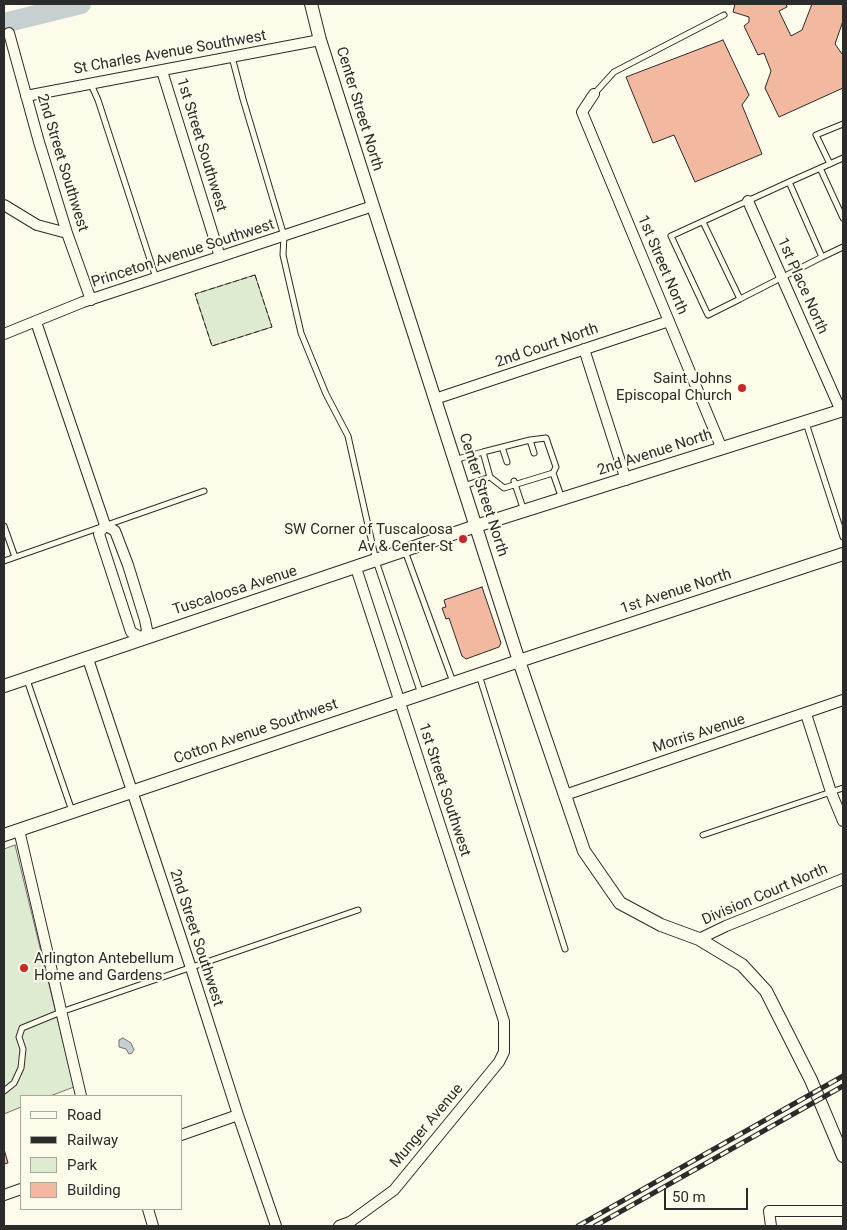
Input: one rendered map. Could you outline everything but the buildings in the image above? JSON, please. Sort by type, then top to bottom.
[{"type":"street","name":"Center Street North","points":[[311,4],[320,40],[454,460],[519,661],[584,851],[620,903],[661,925],[699,939],[742,966],[766,991],[811,1080],[843,1156]]},
{"type":"street","name":"2nd Street Southwest","points":[[9,33],[67,233],[92,300]]},
{"type":"street","name":"St Charles Avenue Southwest","points":[[26,96],[90,82],[320,40]]},
{"type":"street","name":"1st Street Southwest","points":[[162,70],[220,257]]},
{"type":"street","name":"1st Street North","points":[[594,94],[582,112],[722,449]]},
{"type":"street","name":"1st Place North","points":[[748,201],[842,410]]},
{"type":"street","points":[[4,205],[37,225],[67,233]]},
{"type":"street","name":"Princeton Avenue Southwest","points":[[4,334],[92,300],[373,206]]},
{"type":"street","name":"2nd Court North","points":[[435,399],[668,321]]},
{"type":"street","points":[[36,322],[105,525],[115,531],[128,565],[148,630],[144,638],[131,632],[99,534],[105,525]]},
{"type":"street","points":[[584,349],[626,480]]},
{"type":"street","name":"2nd Avenue North","points":[[476,526],[842,410]]},
{"type":"street","name":"Tuscaloosa Avenue","points":[[4,686],[476,526]]},
{"type":"street","name":"1st Avenue North","points":[[519,661],[843,554]]},
{"type":"street","name":"1st Street Southwest","points":[[356,568],[504,1022]]},
{"type":"street","name":"2nd Street Southwest","points":[[88,659],[276,1226]]},
{"type":"street","name":"Cotton Avenue Southwest","points":[[4,835],[519,661]]},
{"type":"street","name":"Morris Avenue","points":[[565,794],[843,700]]},
{"type":"street","points":[[806,714],[831,792],[843,821]]},
{"type":"street","points":[[19,830],[81,1095]]},
{"type":"street","name":"Division Court North","points":[[699,939],[726,926],[843,879]]},
{"type":"street","name":"Munger Avenue","points":[[339,1226],[350,1222],[394,1190],[499,1062],[504,1052],[504,1022]]},
{"type":"street","points":[[182,1135],[238,1115]]},
{"type":"street","points":[[4,1195],[20,1189]]},
{"type":"street","points":[[148,1210],[153,1226]]},
{"type":"street","points":[[771,1226],[769,1211],[843,1211]]},
{"type":"lane","points":[[594,94],[614,72],[724,16]]},
{"type":"lane","points":[[232,57],[284,236],[284,256],[301,333],[326,394],[348,436],[376,561],[422,694]]},
{"type":"lane","points":[[90,82],[98,100],[156,278]]},
{"type":"lane","points":[[830,164],[816,136],[843,124]]},
{"type":"lane","points":[[843,158],[670,236],[708,315],[843,248]]},
{"type":"lane","points":[[820,168],[843,218]]},
{"type":"lane","points":[[789,182],[822,257]]},
{"type":"lane","points":[[703,222],[740,299]]},
{"type":"lane","points":[[806,422],[843,537]]},
{"type":"lane","points":[[454,460],[530,440],[546,438],[556,467],[553,473],[562,500]]},
{"type":"lane","points":[[530,440],[534,453]]},
{"type":"lane","points":[[502,447],[507,462]]},
{"type":"lane","points":[[483,452],[490,477],[504,488],[541,474],[553,473]]},
{"type":"lane","points":[[463,486],[490,477]]},
{"type":"lane","points":[[514,483],[524,512]]},
{"type":"lane","points":[[4,560],[204,492]]},
{"type":"lane","points":[[4,526],[15,557]]},
{"type":"lane","points":[[405,551],[453,683]]},
{"type":"lane","points":[[478,674],[565,949]]},
{"type":"lane","points":[[26,679],[73,812]]},
{"type":"lane","points":[[703,835],[843,788]]},
{"type":"lane","points":[[4,1091],[14,1083],[21,1068],[23,1049],[19,1037],[22,1028],[61,1012],[358,910]]},
{"type":"lane","points":[[148,1226],[153,1226]]},
{"type":"green space","points":[[255,275],[272,327],[212,346],[195,294]]},
{"type":"green space","name":"Arlington Antebellum Home and Gardens","points":[[15,845],[74,1087],[53,1095],[20,1095],[20,1107],[4,1114],[4,849]]},
{"type":"shaded area","points":[[123,1038],[131,1043],[134,1050],[132,1053],[129,1054],[126,1049],[119,1047],[119,1040]]},
{"type":"waterway","points":[[4,23],[81,4]]},
{"type":"railway","points":[[578,1226],[843,1076]]},
{"type":"railway","points":[[595,1226],[843,1086]]},
{"type":"fence","points":[[255,275],[272,327],[212,346],[195,294],[255,275]]},
{"type":"place","name":"Saint Johns Episcopal Church","points":[[742,388]]},
{"type":"place","name":"SW Corner of Tuscaloosa Av & Center St","points":[[463,539]]},
{"type":"place","name":"Arlington Antebellum Home and Gardens","points":[[24,968]]}]
